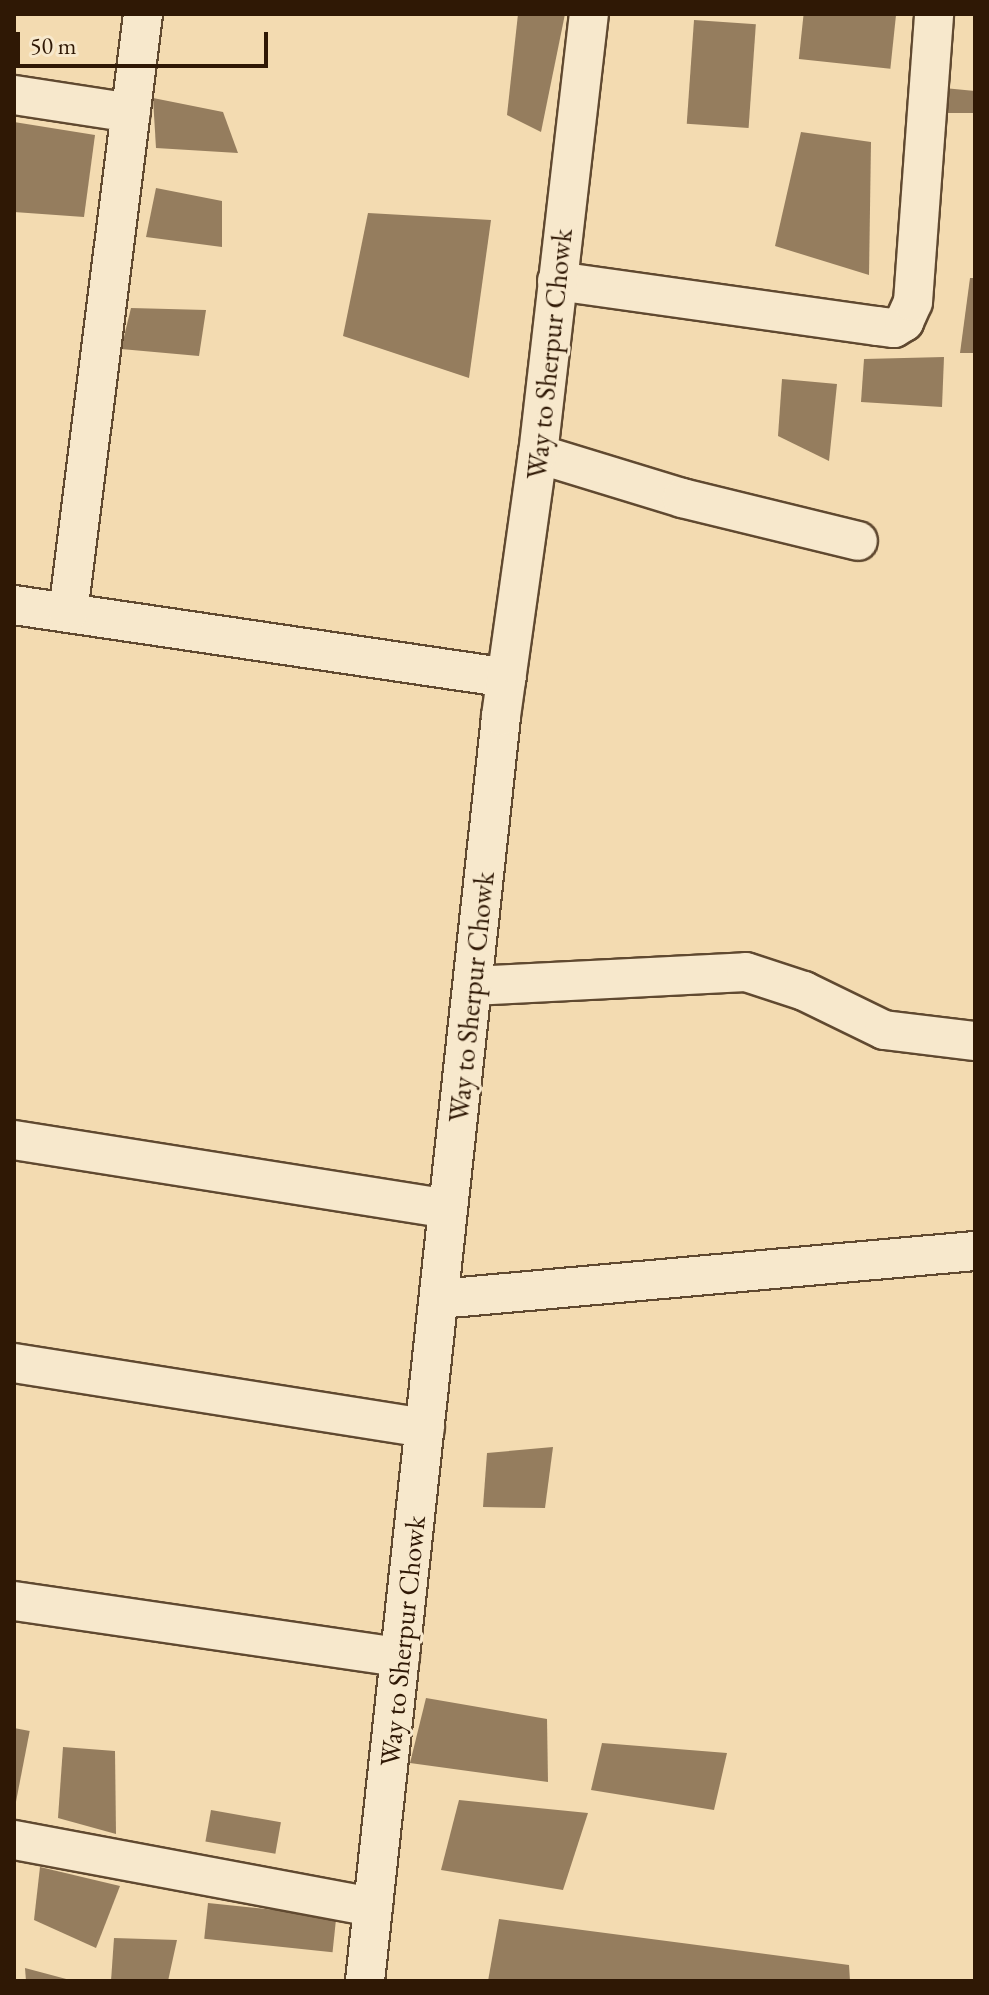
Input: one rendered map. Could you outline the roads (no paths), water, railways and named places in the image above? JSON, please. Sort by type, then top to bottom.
[{"type":"street","points":[[68,613],[143,14]]},
{"type":"street","name":"Way to Sherpur Chowk","points":[[365,1981],[507,678],[538,454],[589,14]]},
{"type":"street","points":[[557,281],[877,326],[894,328],[904,322],[913,302],[934,14]]},
{"type":"street","points":[[14,95],[131,113]]},
{"type":"street","points":[[538,454],[682,498],[858,541]]},
{"type":"street","points":[[14,605],[507,678]]},
{"type":"street","points":[[472,986],[746,972],[804,991],[884,1030],[975,1041]]},
{"type":"street","points":[[14,1140],[448,1209]]},
{"type":"street","points":[[439,1299],[975,1251]]},
{"type":"street","points":[[14,1363],[425,1428]]},
{"type":"street","points":[[14,1601],[400,1657]]},
{"type":"street","points":[[14,1840],[373,1907]]}]
